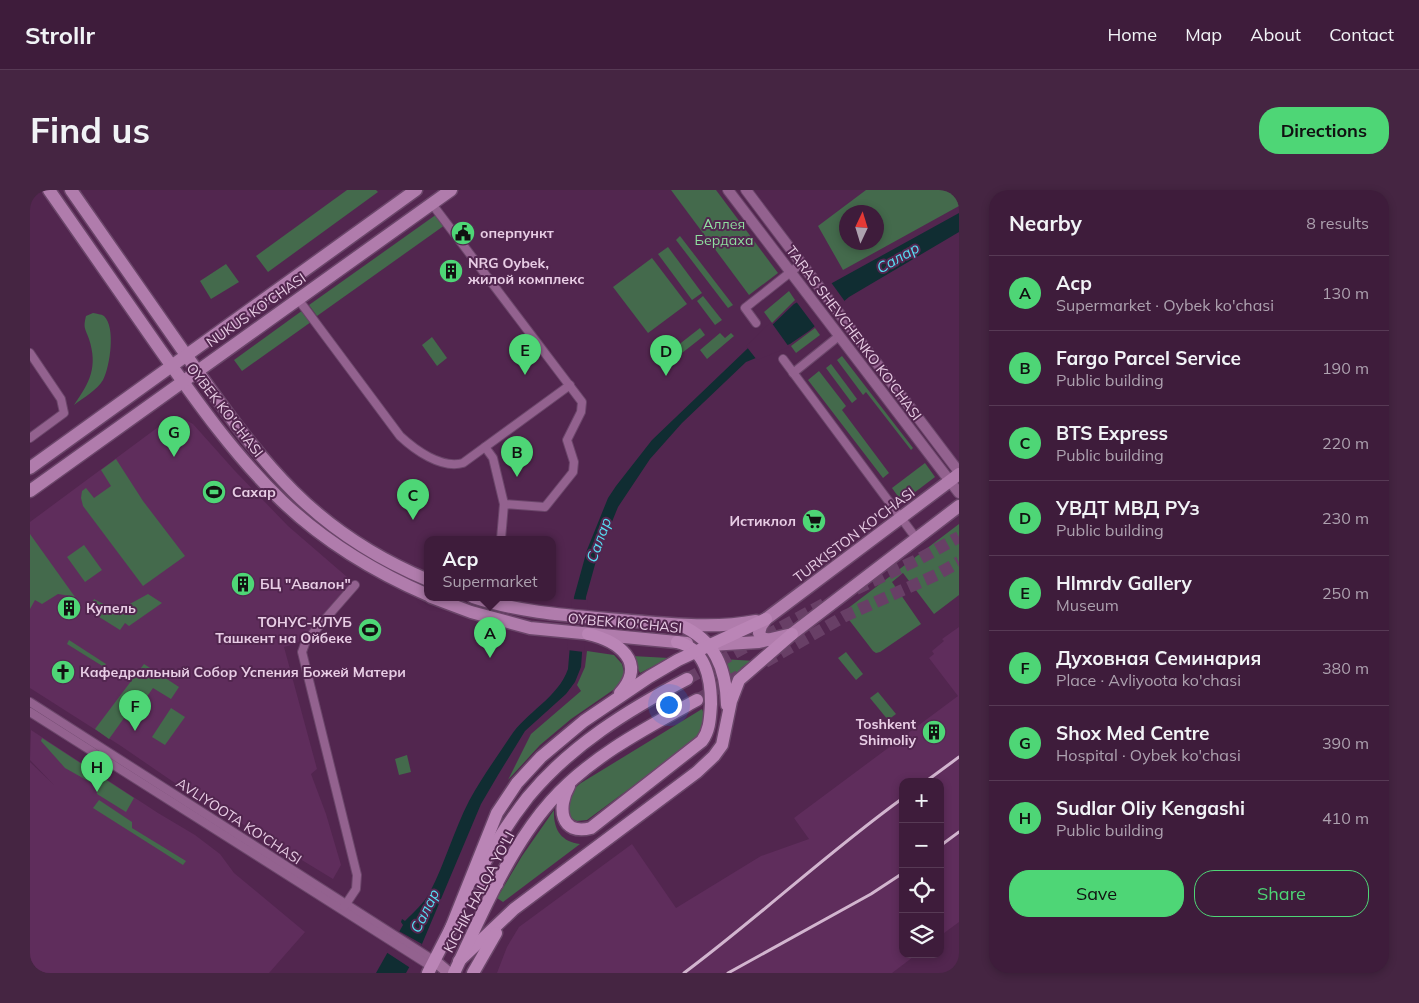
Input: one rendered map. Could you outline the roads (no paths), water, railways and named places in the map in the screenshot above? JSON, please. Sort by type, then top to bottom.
[{"type":"highway","points":[[449,933],[491,825],[510,792],[553,745],[603,707],[648,677],[766,619]]},
{"type":"highway","points":[[680,624],[710,645],[717,657],[724,679],[728,714]]},
{"type":"highway","points":[[588,634],[606,639],[620,647],[626,654],[630,664],[628,683],[603,707]]},
{"type":"highway","points":[[457,967],[514,909],[706,764],[718,752],[724,741],[728,714],[738,680],[792,634]]},
{"type":"highway","points":[[575,778],[564,798],[563,818],[573,828],[584,830],[591,828],[702,741],[710,725],[710,686],[706,668],[696,652],[677,642]]},
{"type":"highway","name":"KICHIK HALQA YO'LI","points":[[432,968],[478,874],[497,842],[534,790],[564,760],[590,738],[649,699],[687,679]]},
{"type":"highway","name":"KICHIK HALQA YO'LI","points":[[457,967],[497,884],[535,821],[551,800],[575,778],[622,744],[656,722],[697,700]]},
{"type":"highway","points":[[478,874],[479,882],[484,887],[490,888],[497,884]]},
{"type":"highway","points":[[473,973],[487,947],[514,909]]},
{"type":"main road","name":"OYBEK KO'CHASI","points":[[49,190],[212,422],[257,475],[297,515],[328,539],[363,562],[424,594]]},
{"type":"main road","name":"OYBEK KO'CHASI","points":[[71,190],[198,371],[269,465],[309,506],[336,528],[369,550],[424,578]]},
{"type":"main road","name":"NUKUS KO'CHASI","points":[[30,467],[416,190]]},
{"type":"main road","name":"NUKUS KO'CHASI","points":[[30,491],[451,190]]},
{"type":"main road","name":"TURKISTON KO'CHASI","points":[[766,619],[956,476]]},
{"type":"main road","points":[[792,634],[959,506]]},
{"type":"main road","name":"OYBEK KO'CHASI","points":[[442,601],[471,612],[511,623],[540,629],[588,634],[710,645],[770,640],[792,634]]},
{"type":"main road","name":"OYBEK KO'CHASI","points":[[490,601],[518,609],[568,616],[680,624],[734,624],[766,619]]},
{"type":"main road","points":[[766,619],[759,633],[762,638],[770,640]]},
{"type":"main road","points":[[432,968],[449,973]]},
{"type":"street","name":"TARAS SHEVCHENKO KO'CHASI","points":[[728,190],[831,326],[956,476]]},
{"type":"street","name":"TARAS SHEVCHENKO KO'CHASI","points":[[746,190],[802,263],[956,476],[959,493]]},
{"type":"street","points":[[432,204],[581,399],[581,412],[567,440],[574,462],[573,472],[545,508],[504,504]]},
{"type":"street","points":[[756,323],[745,308],[802,263]]},
{"type":"street","points":[[298,299],[400,436],[430,457],[452,464],[463,463],[570,385]]},
{"type":"street","points":[[793,373],[839,336]]},
{"type":"street","points":[[30,352],[61,399],[64,413],[30,438]]},
{"type":"street","points":[[783,359],[916,538]]},
{"type":"street","points":[[485,447],[493,458],[504,504],[501,536]]},
{"type":"street","points":[[344,907],[356,889],[357,875],[302,652],[306,641],[355,585]]},
{"type":"street","name":"AVLIYOOTA KO'CHASI","points":[[30,702],[84,741],[417,954],[432,968]]},
{"type":"street","name":"AVLIYOOTA KO'CHASI","points":[[30,712],[84,741]]},
{"type":"water","name":"Салар","points":[[959,213],[959,232],[849,297],[809,331],[790,344],[746,362],[682,423],[650,459],[618,507],[596,561],[586,597],[581,667],[575,682],[566,694],[525,731],[481,804],[422,944],[406,973],[376,973],[403,925],[402,919],[405,921],[422,904],[430,892],[469,801],[484,777],[517,728],[557,688],[568,669],[574,597],[587,550],[608,498],[616,486],[652,440],[794,304]]},
{"type":"tunnel","points":[[856,589],[919,559],[959,537]]},
{"type":"tunnel","points":[[765,662],[845,616],[936,575],[959,562]]},
{"type":"tunnel","points":[[687,679],[829,601]]},
{"type":"tunnel","points":[[697,700],[747,671]]},
{"type":"railway","points":[[930,778],[959,757]]},
{"type":"railway","points":[[684,973],[899,801]]},
{"type":"railway","points":[[944,843],[959,832]]},
{"type":"railway","points":[[728,973],[871,894],[899,876]]},
{"type":"place","name":"оперпункт","points":[[463,233]]},
{"type":"place","name":"NRG Oybek, жилой комплекс","points":[[451,271]]},
{"type":"place","name":"Hlmrdv Gallery","points":[[525,375]]},
{"type":"place","name":"УВДТ МВД РУз","points":[[666,376]]},
{"type":"place","name":"Shox Med Centre","points":[[174,457]]},
{"type":"place","name":"Fargo Parcel Service","points":[[517,477]]},
{"type":"place","name":"Сахар","points":[[214,492]]},
{"type":"place","name":"BTS Express","points":[[413,520]]},
{"type":"place","name":"Истиклол","points":[[814,521]]},
{"type":"place","name":"БЦ \"Авалон\"","points":[[243,584]]},
{"type":"place","name":"Купель","points":[[69,608]]},
{"type":"place","name":"ТОНУС-КЛУБ Ташкент на Ойбеке","points":[[370,630]]},
{"type":"place","name":"Аср","points":[[490,658]]},
{"type":"place","name":"Кафедральный Собор Успения Божeй Матери","points":[[63,672]]},
{"type":"place","name":"Духовная Семинария","points":[[135,731]]},
{"type":"place","name":"Toshkent Shimoliy","points":[[934,732]]},
{"type":"place","name":"Sudlar Oliy Kengashi","points":[[97,792]]},
{"type":"park label","name":"Аллея Бердаха","points":[[724,232]]}]
